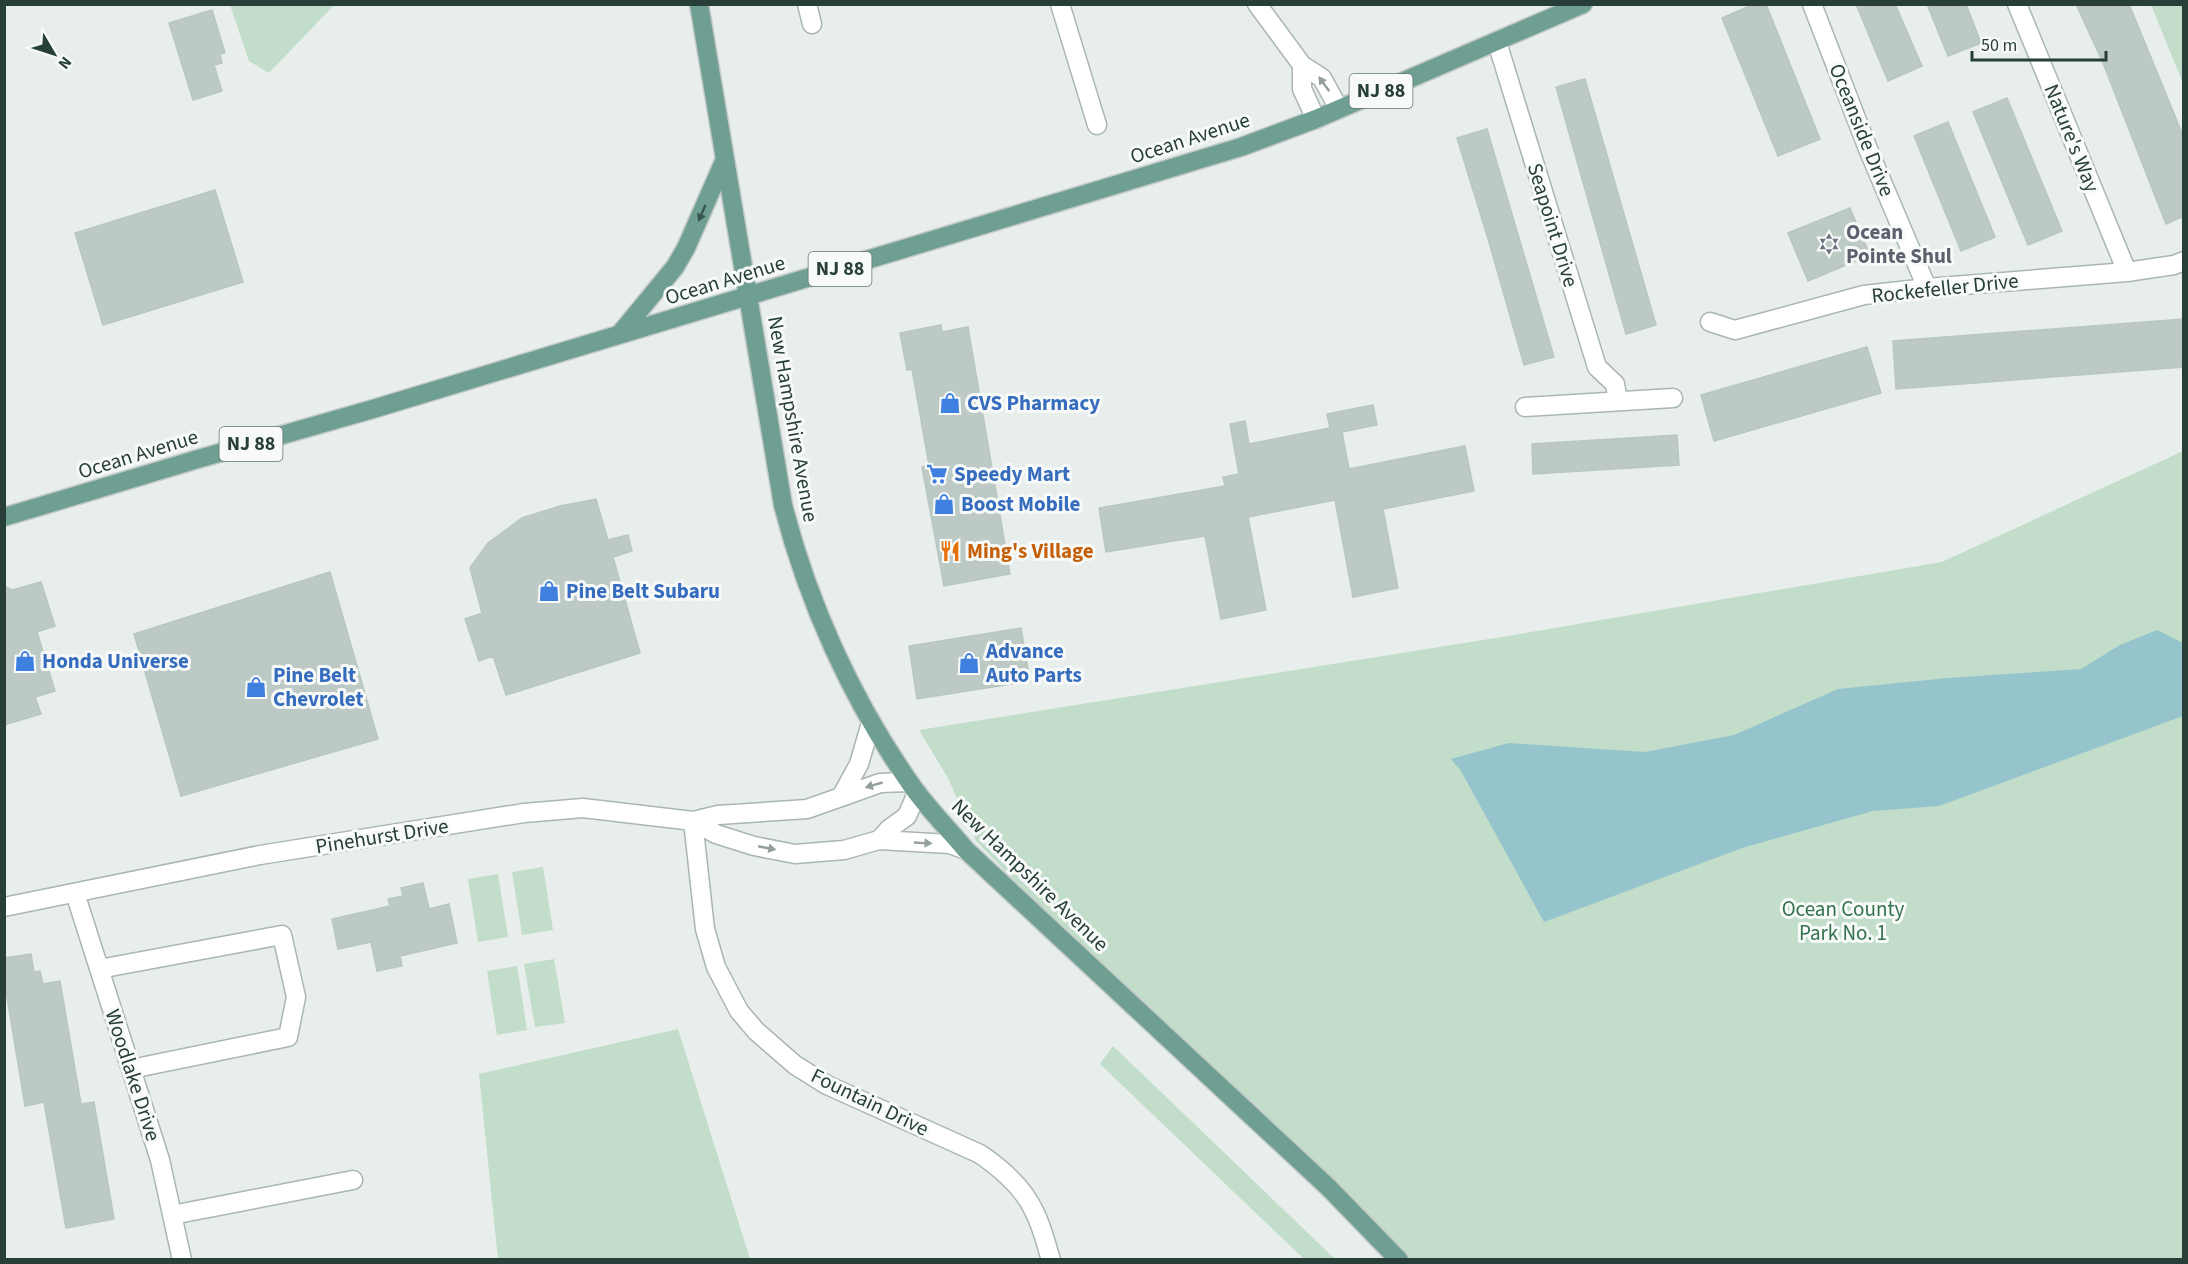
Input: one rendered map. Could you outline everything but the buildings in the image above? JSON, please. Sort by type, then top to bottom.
[{"type":"main road","name":"New Hampshire Avenue","points":[[699,4],[786,519],[801,566],[830,640],[871,723],[913,787],[966,850],[1328,1187],[1400,1260]]},
{"type":"main road","name":"Ocean Avenue","points":[[4,517],[619,335],[1241,147],[1340,109],[1583,4]]},
{"type":"main road","points":[[619,335],[675,267],[686,248],[725,159]]},
{"type":"street","points":[[807,4],[812,24]]},
{"type":"street","points":[[1060,4],[1097,125]]},
{"type":"street","points":[[1257,4],[1302,65],[1322,78],[1340,109]]},
{"type":"street","name":"Oceanside Drive","points":[[1812,4],[1868,149],[1927,288]]},
{"type":"street","name":"Nature's Way","points":[[2017,4],[2127,272]]},
{"type":"street","name":"Seapoint Drive","points":[[1497,42],[1597,367],[1615,384],[1618,401]]},
{"type":"street","points":[[1302,65],[1302,89],[1316,119]]},
{"type":"street","name":"Rockefeller Drive","points":[[1710,322],[1735,330],[1864,296],[1927,288],[2127,272],[2174,265],[2184,261]]},
{"type":"street","points":[[1525,407],[1673,398]]},
{"type":"street","points":[[841,797],[859,764],[871,723]]},
{"type":"street","name":"Pinehurst Drive","points":[[4,907],[260,855],[524,813],[583,808],[693,821],[718,815],[807,809],[880,783],[913,787],[907,816],[889,829],[879,840]]},
{"type":"street","points":[[738,841],[740,813]]},
{"type":"street","name":"Pinehurst Drive","points":[[693,821],[716,834],[795,854],[844,850],[879,840],[950,844],[966,850]]},
{"type":"street","name":"Fountain Drive","points":[[693,821],[705,929],[716,967],[739,1011],[756,1031],[795,1065],[827,1085],[980,1154],[1002,1169],[1016,1184],[1034,1210],[1051,1260]]},
{"type":"street","name":"Woodlake Drive","points":[[75,893],[160,1160],[182,1260]]},
{"type":"street","points":[[99,969],[282,935],[296,997],[288,1037],[131,1069]]},
{"type":"street","points":[[172,1215],[353,1180]]},
{"type":"green space","points":[[230,4],[334,5],[269,73],[249,61]]},
{"type":"green space","points":[[2151,5],[2183,5],[2183,83]]},
{"type":"green space","name":"Ocean County Park No. 1","points":[[2183,451],[2183,1259],[1400,1259],[1159,1029],[976,841],[948,778],[919,730],[1502,637],[1942,562]]},
{"type":"green space","points":[[543,867],[553,930],[522,935],[512,872]]},
{"type":"green space","points":[[498,874],[508,937],[478,942],[468,879]]},
{"type":"green space","points":[[554,959],[565,1023],[535,1027],[524,964]]},
{"type":"green space","points":[[517,966],[527,1030],[497,1035],[487,971]]},
{"type":"green space","points":[[678,1029],[750,1259],[498,1259],[479,1074]]},
{"type":"green space","points":[[1113,1046],[1335,1259],[1304,1259],[1100,1064]]},
{"type":"water","points":[[2157,630],[2183,643],[2183,716],[1939,806],[1873,811],[1742,848],[1544,922],[1461,771],[1451,759],[1509,743],[1645,752],[1734,735],[1838,689],[1948,678],[2081,669],[2120,645]]},
{"type":"place","name":"Ocean Pointe Shul","points":[[1829,244]]},
{"type":"place","name":"CVS Pharmacy","points":[[950,403]]},
{"type":"place","name":"Speedy Mart","points":[[937,474]]},
{"type":"place","name":"Boost Mobile","points":[[944,504]]},
{"type":"place","name":"Ming's Village","points":[[950,551]]},
{"type":"place","name":"Pine Belt Subaru","points":[[549,591]]},
{"type":"place","name":"Honda Universe","points":[[25,661]]},
{"type":"place","name":"Advance Auto Parts","points":[[969,663]]},
{"type":"place","name":"Pine Belt Chevrolet","points":[[256,687]]}]
